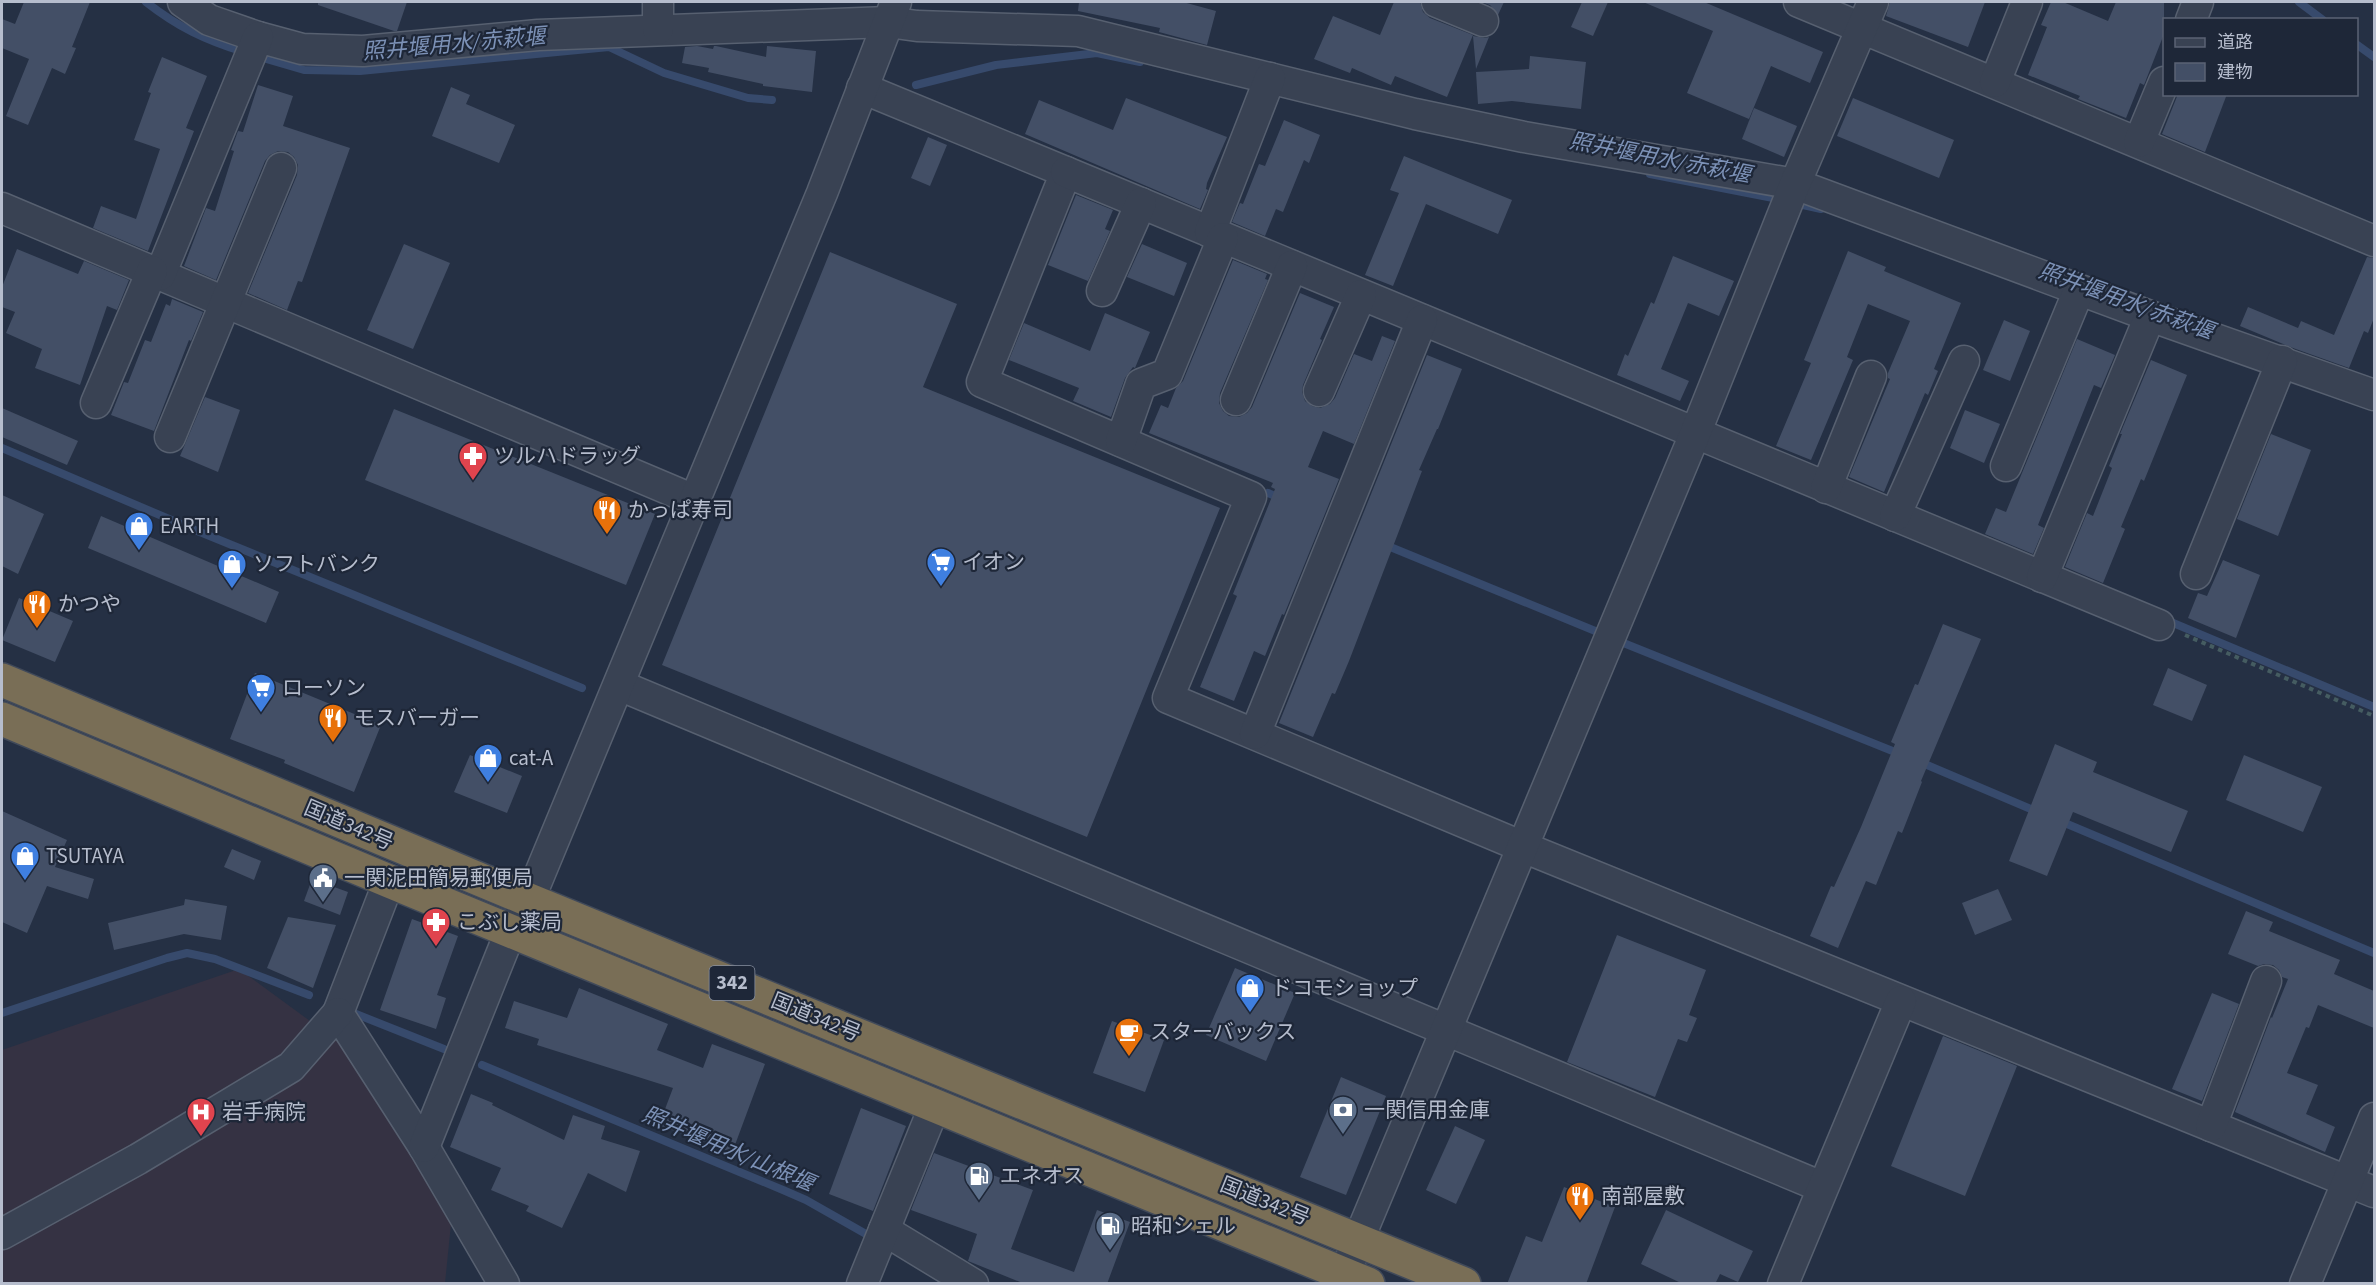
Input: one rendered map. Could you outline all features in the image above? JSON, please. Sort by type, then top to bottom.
[{"type":"highway","name":"国道342号","points":[[2,680],[529,900],[1464,1284]]},
{"type":"highway","name":"国道342号","points":[[2,719],[935,1105],[1350,1280]]},
{"type":"street","points":[[183,2],[209,20],[302,49],[363,51],[538,35],[658,15],[892,12],[916,26],[1078,31],[1415,114],[1524,136],[1795,184],[2150,316],[2374,395]]},
{"type":"street","points":[[1437,2],[1483,21]]},
{"type":"street","points":[[1995,82],[2027,2]]},
{"type":"street","points":[[2192,18],[2198,2]]},
{"type":"street","points":[[1805,3],[1868,14],[1995,82],[2374,241]]},
{"type":"street","points":[[424,1147],[511,930],[529,900],[822,193],[892,12]]},
{"type":"street","points":[[1350,1280],[1359,1239],[1695,434],[1795,184],[1868,14]]},
{"type":"street","points":[[96,404],[156,273],[258,37]]},
{"type":"street","points":[[1121,441],[1141,384],[1167,375],[1270,78]]},
{"type":"street","points":[[2139,142],[2163,84]]},
{"type":"street","points":[[862,88],[2159,625]]},
{"type":"street","points":[[170,437],[281,168]]},
{"type":"street","points":[[1066,172],[982,382],[1251,497],[1168,698],[1523,847],[2361,1186]]},
{"type":"street","points":[[1102,291],[1141,203]]},
{"type":"street","points":[[5,219],[156,273],[694,500]]},
{"type":"street","points":[[1236,400],[1292,266]]},
{"type":"street","points":[[2006,466],[2079,290]]},
{"type":"street","points":[[1319,391],[1361,295]]},
{"type":"street","points":[[2042,577],[2150,316]]},
{"type":"street","points":[[1255,734],[1422,320]]},
{"type":"street","points":[[1895,516],[1964,361]]},
{"type":"street","points":[[2196,574],[2282,361]]},
{"type":"street","points":[[1826,488],[1870,376]]},
{"type":"street","points":[[619,685],[1822,1187]]},
{"type":"street","points":[[2,1234],[138,1160],[291,1067],[338,1014],[389,881]]},
{"type":"street","points":[[2211,1126],[2266,981]]},
{"type":"street","points":[[1783,1284],[1901,1001]]},
{"type":"street","points":[[338,1014],[424,1147],[504,1284]]},
{"type":"street","points":[[862,1284],[935,1105]]},
{"type":"street","points":[[2305,1284],[2361,1186],[2374,1118]]},
{"type":"street","points":[[884,1230],[973,1284]]},
{"type":"path","points":[[2159,625],[2374,716]]},
{"type":"shaded area","name":"岩手病院","points":[[239,969],[351,1051],[451,1224],[445,1283],[2,1283],[2,1050]]},
{"type":"building","points":[[24,2],[90,2],[72,47],[76,48],[65,74],[52,68],[28,125],[6,116],[29,59],[2,48],[2,19],[15,24]]},
{"type":"building","points":[[318,2],[407,2],[397,31],[394,31],[318,5]]},
{"type":"building","points":[[1079,2],[1183,2],[1216,11],[1207,45],[1159,32],[1160,28],[1078,11]]},
{"type":"building","points":[[1394,2],[1420,2],[1423,12],[1430,18],[1473,35],[1447,97],[1395,76],[1391,85],[1352,68],[1350,73],[1314,59],[1333,16],[1380,35]]},
{"type":"building","points":[[1481,2],[1504,2],[1498,15],[1490,5]]},
{"type":"building","points":[[1582,2],[1608,2],[1593,36],[1571,27]]},
{"type":"building","points":[[1643,2],[1704,2],[1823,52],[1810,83],[1771,66],[1749,119],[1687,93],[1713,31]]},
{"type":"building","points":[[1890,2],[1985,2],[1968,47],[1886,16]]},
{"type":"building","points":[[2051,2],[2063,2],[2108,21],[2116,2],[2164,2],[2163,37],[2144,85],[2140,83],[2126,118],[2078,99],[2080,96],[2028,75],[2047,27],[2041,25]]},
{"type":"building","points":[[1473,36],[1489,37],[1476,69]]},
{"type":"building","points":[[697,46],[713,49],[716,46],[766,57],[767,46],[816,51],[812,92],[763,86],[763,84],[708,72],[709,68],[682,63],[685,47]]},
{"type":"building","points":[[1530,56],[1586,62],[1581,109],[1512,101],[1478,104],[1476,72],[1529,69]]},
{"type":"building","points":[[162,57],[207,76],[186,128],[194,131],[148,251],[93,228],[101,206],[136,219],[160,149],[134,140],[151,93],[148,92]]},
{"type":"building","points":[[258,85],[293,96],[283,126],[350,148],[302,282],[298,281],[287,310],[248,293],[297,175],[298,165],[288,152],[278,151],[265,161],[216,280],[184,266],[206,208],[215,211],[234,151],[231,150],[238,131],[243,132]]},
{"type":"building","points":[[451,87],[470,95],[466,104],[515,125],[499,163],[432,136]]},
{"type":"building","points":[[2177,96],[2226,96],[2205,152],[2162,134]]},
{"type":"building","points":[[1126,98],[1227,137],[1207,183],[1206,189],[1208,190],[1200,209],[1025,134],[1039,100],[1113,130]]},
{"type":"building","points":[[1853,98],[1954,140],[1939,178],[1837,136]]},
{"type":"building","points":[[1754,108],[1797,126],[1784,157],[1742,139]]},
{"type":"building","points":[[1284,120],[1320,135],[1309,163],[1304,160],[1283,212],[1276,209],[1265,236],[1232,222],[1240,203],[1243,204],[1259,164],[1265,166]]},
{"type":"building","points":[[928,137],[947,145],[930,186],[911,178]]},
{"type":"building","points":[[1404,156],[1512,200],[1498,234],[1426,204],[1393,286],[1365,275],[1399,193],[1390,190]]},
{"type":"building","points":[[1076,195],[1113,210],[1105,229],[1110,231],[1088,281],[1048,265]]},
{"type":"building","points":[[404,244],[450,263],[413,349],[367,330]]},
{"type":"building","points":[[1142,244],[1187,263],[1174,296],[1127,277]]},
{"type":"building","points":[[17,249],[78,274],[84,261],[129,280],[117,310],[107,306],[80,385],[35,368],[42,349],[6,333],[15,312],[2,307],[2,287]]},
{"type":"building","points":[[1848,251],[1886,267],[1884,271],[1961,303],[1934,369],[1938,371],[1928,395],[1925,393],[1884,492],[1849,477],[1890,379],[1888,373],[1910,321],[1868,304],[1847,357],[1853,360],[1811,460],[1776,446],[1811,363],[1804,360]]},
{"type":"building","name":"イオン","points":[[830,252],[957,304],[923,387],[1220,508],[1087,837],[662,665]]},
{"type":"building","points":[[1673,256],[1734,281],[1719,316],[1688,303],[1661,369],[1689,381],[1680,401],[1617,375],[1625,354],[1628,356],[1651,302],[1654,304]]},
{"type":"building","points":[[2367,257],[2374,258],[2374,318],[2368,333],[2364,331],[2349,368],[2240,326],[2248,307],[2298,328],[2301,321],[2334,335]]},
{"type":"building","points":[[1233,260],[1267,274],[1265,279],[1268,280],[1220,393],[1219,403],[1229,416],[1239,417],[1252,407],[1300,293],[1334,307],[1303,385],[1302,392],[1305,401],[1312,406],[1320,408],[1330,404],[1335,398],[1354,354],[1372,361],[1382,336],[1395,341],[1354,444],[1323,431],[1308,467],[1339,479],[1265,656],[1254,651],[1234,701],[1200,687],[1237,596],[1233,594],[1275,489],[1271,487],[1273,483],[1149,433],[1161,405],[1168,408],[1176,388],[1183,381]]},
{"type":"building","points":[[172,299],[203,312],[191,341],[189,340],[154,431],[111,415],[124,382],[128,383],[145,340],[151,342],[166,304],[170,306]]},
{"type":"building","points":[[1105,313],[1150,332],[1135,368],[1133,367],[1125,378],[1111,417],[1073,401],[1079,388],[1009,360],[1024,323],[1090,351]]},
{"type":"building","points":[[2004,320],[2030,331],[2010,381],[1983,370]]},
{"type":"building","points":[[2077,339],[2115,355],[2101,388],[2094,385],[2038,525],[2044,528],[2033,554],[1985,534],[1996,508],[2006,512]]},
{"type":"building","points":[[1427,355],[1462,369],[1419,470],[1422,471],[1349,661],[1313,737],[1279,723]]},
{"type":"building","points":[[2151,360],[2187,375],[2144,481],[2141,479],[2121,527],[2125,529],[2103,583],[2065,567],[2087,513],[2093,516],[2112,468],[2109,466],[2122,434],[2120,434]]},
{"type":"building","points":[[205,397],[240,410],[218,472],[180,456]]},
{"type":"building","points":[[2,408],[78,441],[67,465],[2,437]]},
{"type":"building","name":"ツルハドラッグ","points":[[394,409],[655,514],[626,585],[365,480]]},
{"type":"building","points":[[1965,410],[2000,424],[1984,463],[1950,448]]},
{"type":"building","points":[[2271,434],[2311,450],[2278,536],[2237,519]]},
{"type":"building","points":[[2,495],[44,514],[18,574],[2,566]]},
{"type":"building","points":[[101,516],[279,592],[266,623],[88,548]]},
{"type":"building","points":[[2223,560],[2260,575],[2236,638],[2188,618],[2198,593],[2207,596]]},
{"type":"building","name":"かつや","points":[[19,598],[73,621],[55,662],[2,640]]},
{"type":"building","points":[[1943,624],[1981,639],[1921,781],[1902,833],[1898,831],[1876,885],[1866,881],[1838,948],[1810,936],[1831,886],[1834,887],[1861,827],[1895,744],[1891,742]]},
{"type":"building","points":[[2168,668],[2207,685],[2192,721],[2153,705]]},
{"type":"building","points":[[255,673],[381,725],[354,792],[284,763],[285,760],[230,739]]},
{"type":"building","points":[[2055,744],[2097,762],[2093,772],[2188,811],[2171,852],[2073,812],[2047,876],[2009,861]]},
{"type":"building","name":"cat-A","points":[[470,755],[522,776],[507,813],[454,792]]},
{"type":"building","points":[[2244,755],[2322,787],[2303,832],[2226,800]]},
{"type":"building","name":"TSUTAYA","points":[[2,811],[67,840],[55,867],[94,879],[88,899],[47,886],[27,933],[2,922]]},
{"type":"building","points":[[232,849],[261,861],[254,880],[224,867]]},
{"type":"building","points":[[312,879],[348,892],[340,915],[304,901]]},
{"type":"building","points":[[1998,889],[2012,920],[1975,935],[1962,903]]},
{"type":"building","points":[[185,899],[227,906],[221,940],[184,934],[114,950],[108,923],[184,905]]},
{"type":"building","points":[[2246,911],[2273,922],[2269,931],[2340,960],[2334,974],[2374,991],[2374,1028],[2318,1005],[2287,1073],[2318,1085],[2306,1114],[2335,1127],[2325,1152],[2235,1112],[2288,979],[2282,977],[2273,965],[2258,966],[2228,954]]},
{"type":"building","points":[[288,917],[336,925],[313,988],[267,968]]},
{"type":"building","points":[[412,919],[458,936],[437,995],[446,998],[436,1029],[380,1010]]},
{"type":"building","points":[[1617,935],[1706,970],[1689,1015],[1697,1018],[1687,1042],[1678,1039],[1655,1097],[1567,1062]]},
{"type":"building","name":"ドコモショップ","points":[[1235,968],[1295,993],[1266,1061],[1206,1035]]},
{"type":"building","points":[[579,988],[668,1024],[657,1050],[703,1068],[712,1044],[765,1064],[732,1153],[659,1125],[673,1088],[537,1045],[539,1039],[505,1028],[514,1001],[567,1018]]},
{"type":"building","points":[[2212,993],[2239,1004],[2202,1101],[2172,1089]]},
{"type":"building","name":"スターバックス","points":[[1112,1021],[1164,1040],[1145,1092],[1093,1073]]},
{"type":"building","points":[[1943,1036],[2017,1066],[1965,1196],[1891,1166]]},
{"type":"building","name":"一関信用金庫","points":[[1341,1077],[1386,1096],[1346,1195],[1300,1177]]},
{"type":"building","points":[[471,1094],[564,1140],[573,1115],[605,1126],[601,1139],[640,1151],[626,1192],[588,1173],[562,1228],[526,1211],[529,1206],[491,1190],[501,1168],[450,1147]]},
{"type":"building","points":[[861,1108],[906,1126],[873,1211],[829,1194]]},
{"type":"building","points":[[1455,1126],[1485,1140],[1456,1204],[1426,1190]]},
{"type":"building","points":[[934,1153],[1033,1190],[1011,1249],[1074,1272],[1097,1210],[1130,1222],[1107,1284],[1025,1284],[968,1261],[977,1234],[911,1210]]},
{"type":"building","name":"南部屋敷","points":[[1564,1187],[1615,1207],[1586,1284],[1507,1284],[1526,1236],[1542,1242]]},
{"type":"building","points":[[1666,1210],[1753,1251],[1738,1282],[1720,1274],[1715,1284],[1683,1284],[1641,1264]]},
{"type":"waterway","name":"照井堰用水/赤萩堰","points":[[146,2],[192,32],[244,52]]},
{"type":"waterway","points":[[2299,2],[2320,18]]},
{"type":"waterway","points":[[2358,45],[2374,57]]},
{"type":"waterway","name":"照井堰用水/赤萩堰","points":[[256,56],[304,70],[360,71],[609,47],[664,73],[748,98],[772,100]]},
{"type":"waterway","name":"照井堰用水/赤萩堰","points":[[916,85],[996,65],[1097,53],[1140,62]]},
{"type":"waterway","name":"照井堰用水/赤萩堰","points":[[1650,174],[1783,200]]},
{"type":"waterway","name":"照井堰用水/赤萩堰","points":[[1794,203],[1821,209]]},
{"type":"waterway","points":[[2,448],[195,530],[582,688]]},
{"type":"waterway","points":[[1268,493],[1282,499]]},
{"type":"waterway","points":[[1383,544],[1605,635]]},
{"type":"waterway","points":[[2166,620],[2374,707]]},
{"type":"waterway","points":[[1616,640],[1900,754]]},
{"type":"waterway","points":[[1920,762],[2038,812]]},
{"type":"waterway","points":[[2060,821],[2374,953]]},
{"type":"waterway","name":"照井堰用水/山根堰","points":[[2,1013],[187,953],[215,959],[309,995]]},
{"type":"waterway","name":"照井堰用水/山根堰","points":[[356,1014],[444,1049]]},
{"type":"waterway","name":"照井堰用水/山根堰","points":[[482,1065],[806,1200],[873,1238]]},
{"type":"place","name":"ツルハドラッグ","points":[[473,482]]},
{"type":"place","name":"かっぱ寿司","points":[[607,536]]},
{"type":"place","name":"EARTH","points":[[139,552]]},
{"type":"place","name":"イオン","points":[[941,588]]},
{"type":"place","name":"ソフトバンク","points":[[232,590]]},
{"type":"place","name":"かつや","points":[[37,630]]},
{"type":"place","name":"ローソン","points":[[261,714]]},
{"type":"place","name":"モスバーガー","points":[[333,744]]},
{"type":"place","name":"cat-A","points":[[488,784]]},
{"type":"place","name":"TSUTAYA","points":[[25,882]]},
{"type":"place","name":"一関泥田簡易郵便局","points":[[323,904]]},
{"type":"place","name":"こぶし薬局","points":[[436,948]]},
{"type":"place","name":"ドコモショップ","points":[[1250,1014]]},
{"type":"place","name":"スターバックス","points":[[1129,1058]]},
{"type":"place","name":"一関信用金庫","points":[[1343,1136]]},
{"type":"place","name":"岩手病院","points":[[201,1138]]},
{"type":"place","name":"エネオス","points":[[979,1202]]},
{"type":"place","name":"南部屋敷","points":[[1580,1222]]},
{"type":"place","name":"昭和シェル","points":[[1110,1252]]}]
